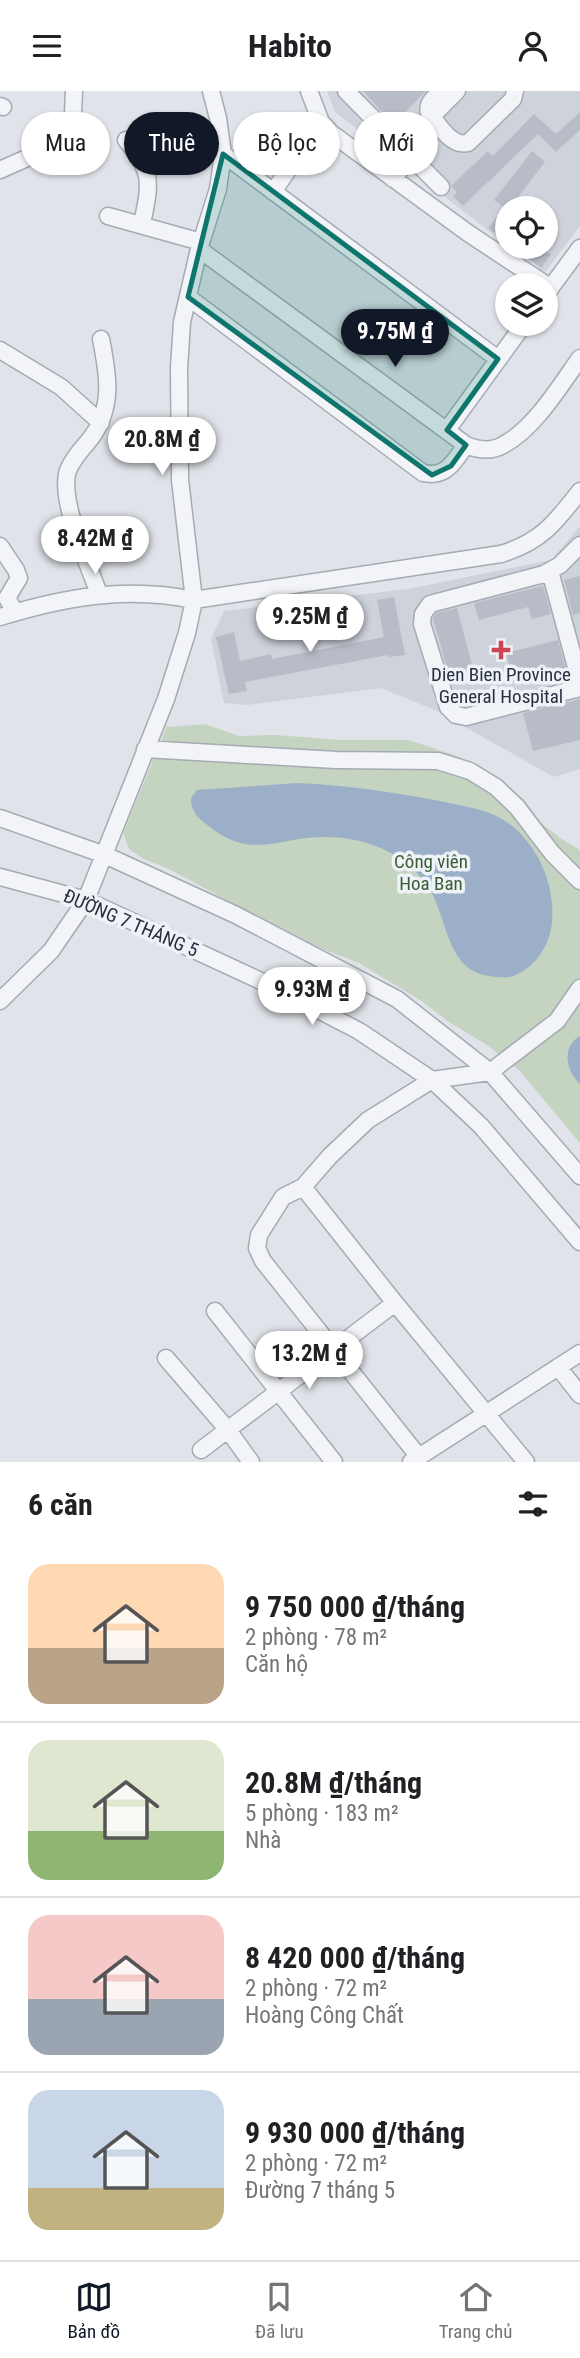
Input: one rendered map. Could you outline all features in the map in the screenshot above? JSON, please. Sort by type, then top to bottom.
[{"type":"street","points":[[0,170],[72,138],[74,91]]},
{"type":"street","points":[[0,1001],[51,951],[86,900],[166,699],[187,633],[194,600],[180,480],[178,367],[188,297],[200,245],[218,190],[223,154],[211,91]]},
{"type":"street","points":[[309,91],[317,112]]},
{"type":"street","points":[[346,91],[367,112]]},
{"type":"street","points":[[429,112],[427,108],[431,100],[441,91]]},
{"type":"street","points":[[438,115],[457,91]]},
{"type":"street","points":[[438,124],[452,140],[463,145],[468,143],[513,99],[515,91]]},
{"type":"street","points":[[340,140],[523,273]]},
{"type":"street","points":[[223,154],[498,359]]},
{"type":"street","points":[[142,224],[149,190],[147,175]]},
{"type":"street","points":[[273,192],[285,175]]},
{"type":"street","points":[[393,179],[396,175]]},
{"type":"street","points":[[429,175],[441,187]]},
{"type":"street","points":[[108,216],[142,224],[200,245],[466,445],[484,450],[503,445],[524,429],[580,358]]},
{"type":"street","points":[[558,279],[578,254]]},
{"type":"street","points":[[188,297],[423,473],[443,473],[466,445]]},
{"type":"street","points":[[447,430],[515,336]]},
{"type":"street","points":[[99,594],[73,522],[67,480],[69,469],[101,423],[108,395],[108,376],[101,339]]},
{"type":"street","points":[[0,350],[61,387],[101,423]]},
{"type":"street","points":[[0,546],[19,574],[18,583],[7,598],[8,615],[41,605],[99,594],[148,594],[194,600],[501,554],[531,544],[559,519],[580,491]]},
{"type":"street","points":[[580,545],[550,571],[430,604],[423,614],[422,624],[448,707],[456,715],[466,717],[580,688]]},
{"type":"street","points":[[550,571],[580,682]]},
{"type":"street","points":[[145,749],[336,760],[439,761],[470,771],[496,787],[517,807],[552,853],[580,881]]},
{"type":"street","points":[[0,818],[105,855],[236,915],[397,999],[490,1072],[580,1176]]},
{"type":"street","name":"ĐƯỜNG 7 THÁNG 5","points":[[0,877],[86,900],[253,977],[359,1031],[432,1080],[481,1126],[580,1242]]},
{"type":"street","points":[[580,988],[557,1021],[490,1072],[432,1080],[368,1120],[330,1156],[303,1187],[283,1197],[259,1235],[257,1248],[263,1261],[334,1349],[415,1460],[580,1353]]},
{"type":"street","points":[[303,1187],[526,1462]]},
{"type":"street","points":[[201,1450],[395,1303]]},
{"type":"street","points":[[215,1311],[334,1462]]},
{"type":"street","points":[[166,1358],[228,1430],[251,1462]]},
{"type":"street","points":[[558,1367],[580,1395]]},
{"type":"highlighted area","points":[[223,154],[498,359],[447,430],[466,445],[451,466],[432,475],[188,297]]},
{"type":"shaded area","points":[[327,91],[580,91],[580,226],[558,255],[558,196],[495,196],[495,236],[416,175],[438,175],[438,112],[354,112],[354,127],[340,116],[340,112],[335,112]]},
{"type":"shaded area","points":[[527,259],[555,259],[545,272]]},
{"type":"shaded area","points":[[580,526],[580,769],[554,777],[435,710],[381,688],[247,705],[224,703],[211,639],[224,611],[408,589],[551,560]]},
{"type":"green space","name":"Công viên Hoa Ban","points":[[205,724],[239,736],[409,740],[457,756],[496,776],[525,801],[541,823],[580,850],[580,1143],[519,1070],[420,1000],[359,963],[307,943],[129,849],[123,833],[167,726]]},
{"type":"water","points":[[298,783],[369,789],[440,801],[486,812],[512,826],[533,849],[547,877],[552,922],[548,940],[539,956],[526,969],[510,977],[475,972],[456,952],[427,885],[411,867],[392,853],[365,842],[326,837],[253,845],[240,843],[206,824],[196,814],[191,803],[197,790]]},
{"type":"water","points":[[580,1036],[580,1084],[571,1073],[568,1053],[570,1046]]},
{"type":"building","points":[[363,91],[426,91],[405,112],[382,112]]},
{"type":"building","points":[[580,112],[580,130],[556,152],[538,134],[463,206],[453,196],[457,192],[451,186],[488,151],[493,156],[534,114],[556,134]]},
{"type":"building","points":[[532,151],[545,162],[519,196],[497,196]]},
{"type":"building","points":[[495,219],[495,233],[488,228]]},
{"type":"building","points":[[529,259],[548,259],[541,268]]},
{"type":"building","points":[[580,576],[580,613],[573,615],[564,580]]},
{"type":"building","points":[[543,586],[551,614],[532,619],[528,607],[479,620],[474,603]]},
{"type":"building","points":[[394,597],[405,655],[388,655],[245,682],[247,691],[229,694],[216,637],[234,632],[240,661],[271,654],[272,659],[384,637],[377,600]]},
{"type":"building","points":[[457,608],[475,676],[451,683],[433,618],[436,613]]},
{"type":"building","points":[[558,640],[566,670],[546,675],[544,667],[512,675],[506,653]]},
{"type":"building","points":[[580,699],[580,740],[533,751],[523,713]]},
{"type":"place","name":"Dien Bien Province General Hospital","points":[[501,650]]}]
